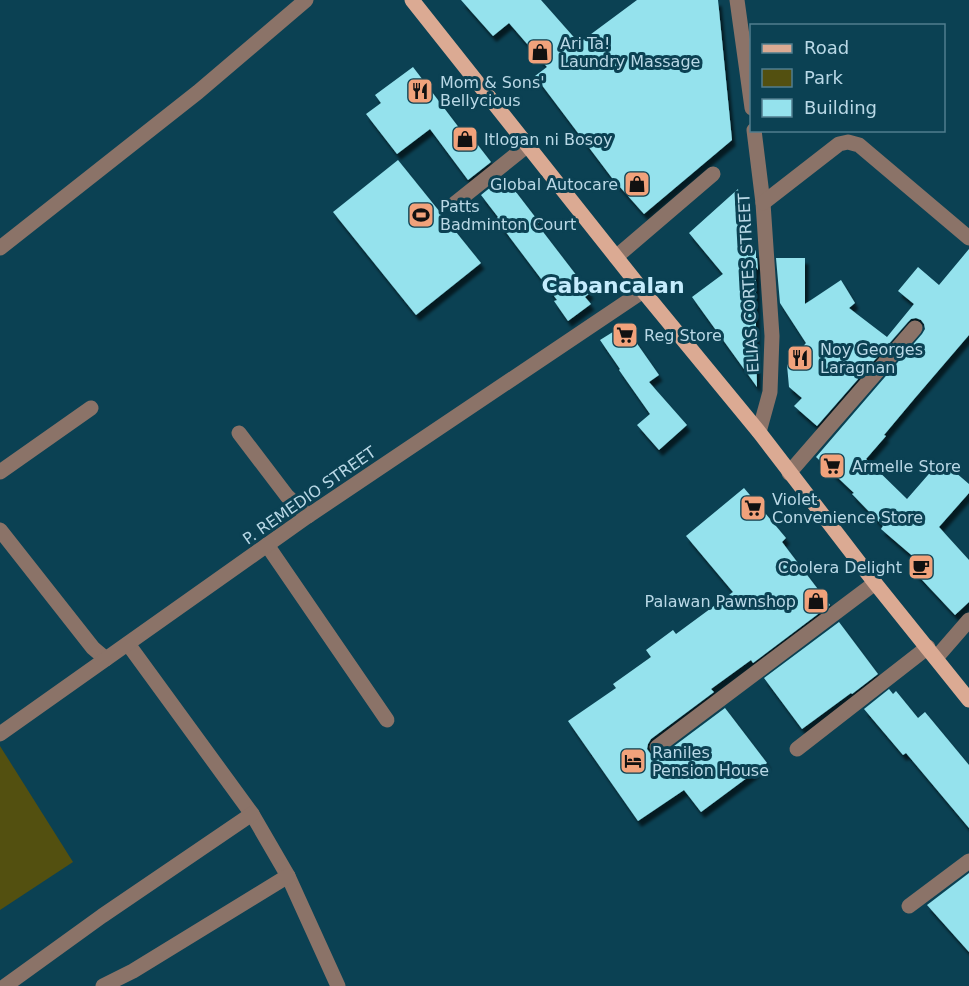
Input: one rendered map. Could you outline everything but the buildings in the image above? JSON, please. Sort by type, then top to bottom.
[{"type":"main road","points":[[412,0],[615,257],[759,432],[875,583],[969,700]]},
{"type":"street","points":[[0,248],[198,92],[306,0]]},
{"type":"street","points":[[737,0],[750,94]]},
{"type":"street","name":"ELIAS CORTES STREET","points":[[754,132],[763,203],[772,336],[770,392],[759,432]]},
{"type":"street","points":[[763,203],[839,144],[848,142],[859,145],[969,238]]},
{"type":"street","points":[[454,204],[528,145]]},
{"type":"street","points":[[615,257],[713,174]]},
{"type":"street","name":"P. REMEDIO STREET","points":[[0,734],[308,516],[643,291]]},
{"type":"street","points":[[789,473],[915,328]]},
{"type":"street","points":[[0,472],[91,408]]},
{"type":"street","points":[[239,433],[287,496],[308,516]]},
{"type":"street","points":[[0,530],[93,648],[106,659]]},
{"type":"street","points":[[267,545],[387,720]]},
{"type":"street","points":[[657,747],[875,583]]},
{"type":"street","points":[[797,749],[932,653],[969,620]]},
{"type":"street","points":[[128,644],[252,814],[288,876],[338,986]]},
{"type":"street","points":[[13,984],[102,916],[252,814]]},
{"type":"street","points":[[909,906],[969,861]]},
{"type":"street","points":[[103,986],[133,971],[288,876]]},
{"type":"green space","points":[[0,746],[73,862],[0,910]]},
{"type":"place","name":"Ari Ta! Laundry Massage","points":[[540,52]]},
{"type":"place","name":"Mom & Sons' Bellycious","points":[[420,91]]},
{"type":"place","name":"Itlogan ni Bosoy","points":[[465,139]]},
{"type":"place","name":"Global Autocare","points":[[637,184]]},
{"type":"place","name":"Patts Badminton Court","points":[[421,215]]},
{"type":"place","name":"Reg Store","points":[[625,335]]},
{"type":"place","name":"Noy Georges Laragnan","points":[[800,358]]},
{"type":"place","name":"Armelle Store","points":[[832,466]]},
{"type":"place","name":"Violet Convenience Store","points":[[753,508]]},
{"type":"place","name":"Coolera Delight","points":[[921,567]]},
{"type":"place","name":"Palawan Pawnshop","points":[[816,601]]},
{"type":"place","name":"Raniles Pension House","points":[[633,761]]},
{"type":"district","name":"Cabancalan","points":[[613,285]]}]
